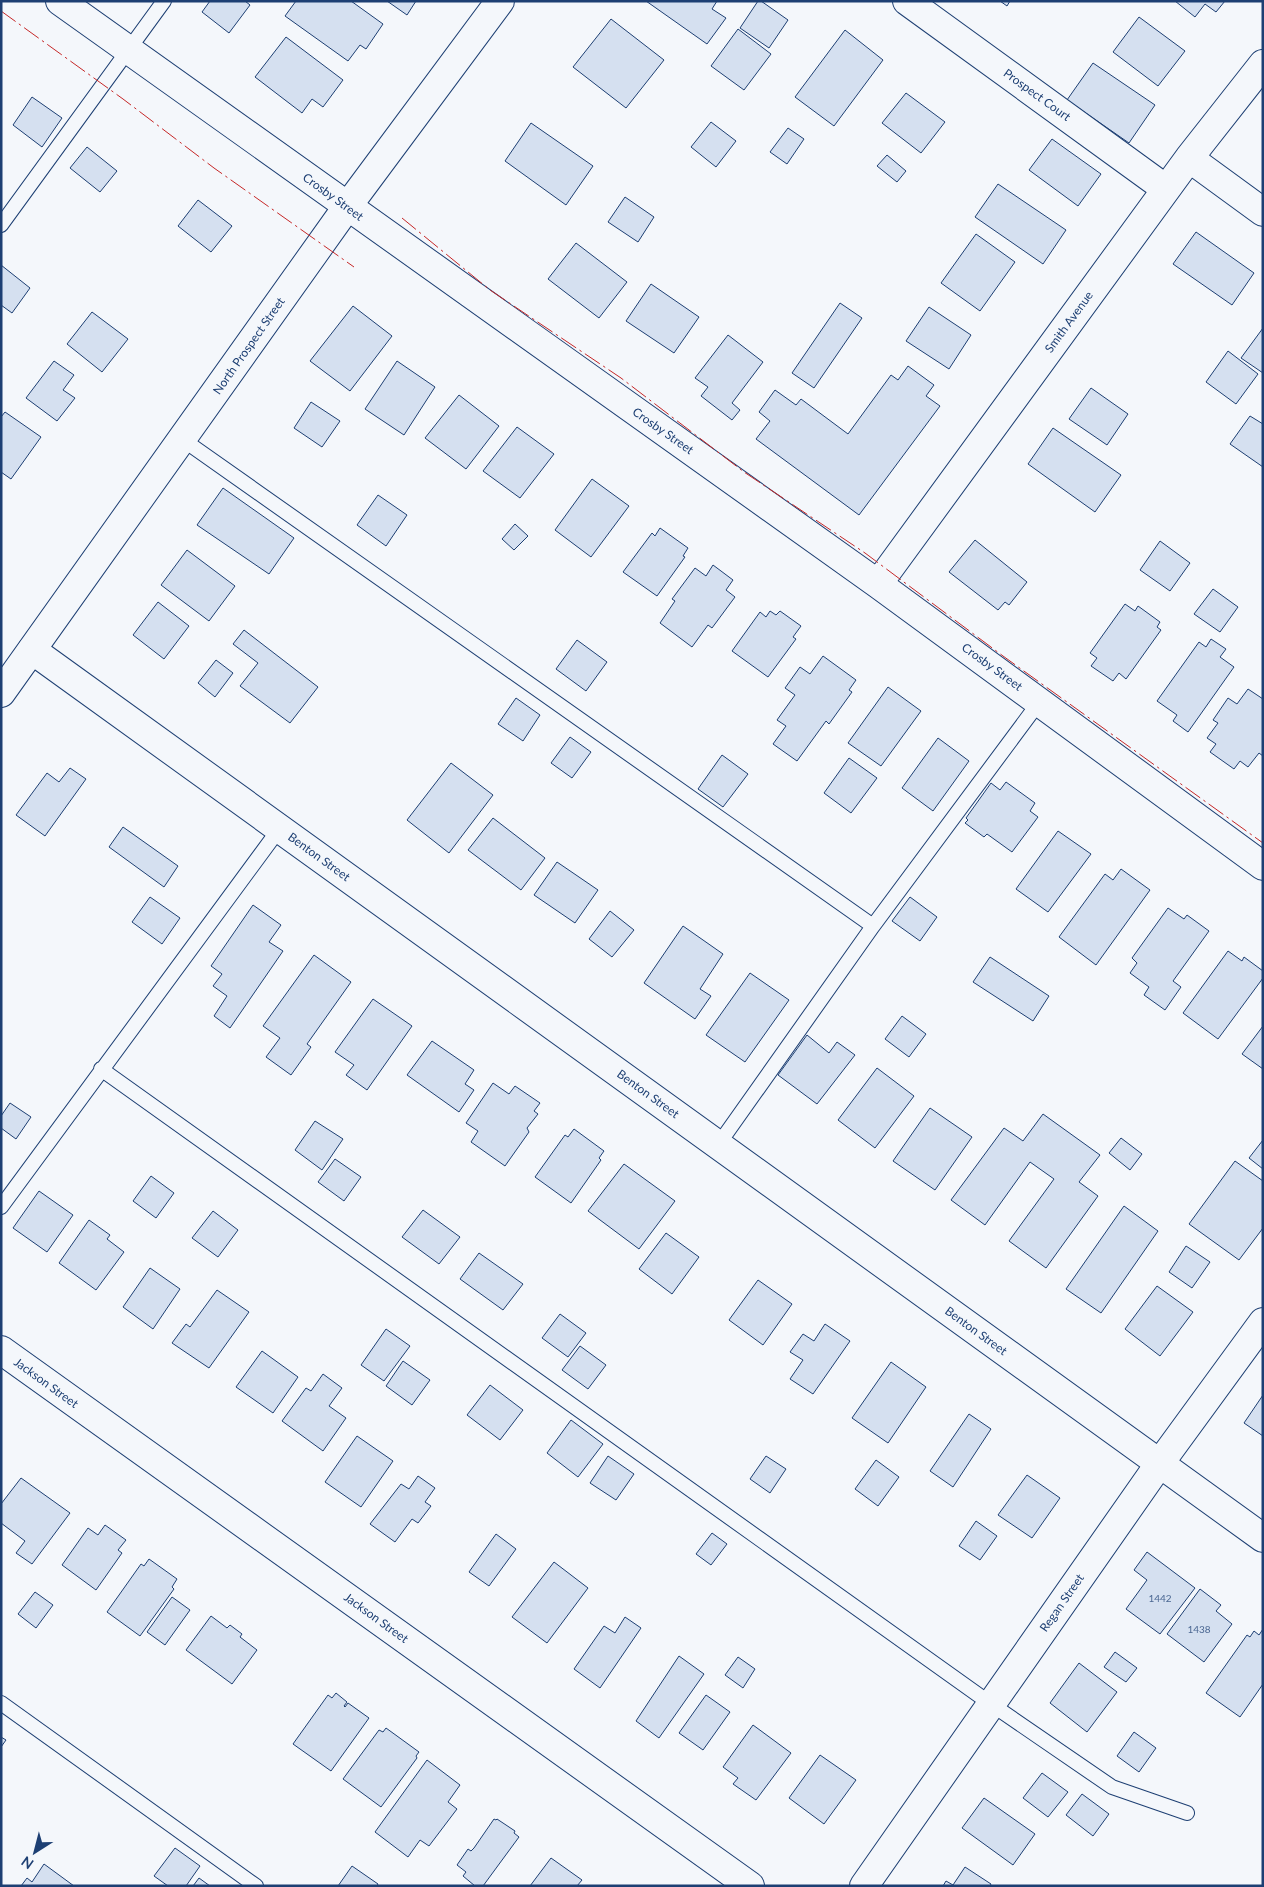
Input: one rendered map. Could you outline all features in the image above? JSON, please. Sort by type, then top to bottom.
[{"type":"street","name":"Crosby Street","points":[[60,1],[878,584],[1263,866]]},
{"type":"street","name":"North Prospect Street","points":[[1,694],[347,207],[500,1]]},
{"type":"street","name":"Prospect Court","points":[[907,1],[1166,189]]},
{"type":"street","name":"Smith Avenue","points":[[878,584],[1166,189],[1263,64]]},
{"type":"street","points":[[1189,158],[1263,212]]},
{"type":"street","name":"Benton Street","points":[[32,650],[1263,1538]]},
{"type":"street","name":"Regan Street","points":[[864,1886],[1160,1463],[1263,1322]]},
{"type":"street","name":"Jackson Street","points":[[1,1350],[750,1886]]},
{"type":"lane","points":[[1,225],[164,1]]},
{"type":"lane","points":[[182,439],[873,926]]},
{"type":"lane","points":[[718,1144],[873,926],[1040,701]]},
{"type":"lane","points":[[1,1207],[280,828]]},
{"type":"lane","points":[[101,1069],[991,1704],[1112,1787],[1187,1813]]},
{"type":"lane","points":[[1,1703],[256,1886]]},
{"type":"building","points":[[210,1],[245,1],[250,5],[229,33],[202,12]]},
{"type":"building","points":[[296,1],[351,1],[383,24],[366,49],[360,45],[348,61],[285,16]]},
{"type":"building","points":[[387,1],[416,1],[407,15]]},
{"type":"building","points":[[646,1],[717,1],[712,9],[726,18],[707,44]]},
{"type":"building","points":[[758,1],[761,1],[788,20],[769,48],[740,28]]},
{"type":"building","points":[[1000,1],[1010,1],[1007,6]]},
{"type":"building","points":[[1175,1],[1225,1],[1216,12],[1205,4],[1195,17]]},
{"type":"building","points":[[1139,17],[1185,51],[1158,86],[1113,52]]},
{"type":"building","points":[[611,19],[664,60],[626,108],[573,67]]},
{"type":"building","points":[[738,29],[771,54],[744,90],[711,66]]},
{"type":"building","points":[[845,30],[883,60],[834,126],[795,97]]},
{"type":"building","points":[[286,37],[343,80],[323,107],[312,99],[302,113],[255,77]]},
{"type":"building","points":[[1093,63],[1155,105],[1129,143],[1067,100]]},
{"type":"building","points":[[906,93],[945,122],[921,153],[882,123]]},
{"type":"building","points":[[32,97],[62,118],[42,147],[13,125]]},
{"type":"building","points":[[711,122],[736,141],[716,167],[691,147]]},
{"type":"building","points":[[531,123],[593,166],[566,205],[505,161]]},
{"type":"building","points":[[788,128],[804,139],[787,164],[770,152]]},
{"type":"building","points":[[1052,139],[1101,174],[1078,206],[1029,170]]},
{"type":"building","points":[[87,147],[117,171],[100,192],[70,168]]},
{"type":"building","points":[[887,155],[906,171],[897,182],[877,166]]},
{"type":"building","points":[[998,184],[1066,230],[1043,264],[975,217]]},
{"type":"building","points":[[625,197],[654,217],[638,242],[608,222]]},
{"type":"building","points":[[198,200],[232,226],[211,252],[178,226]]},
{"type":"building","points":[[1196,232],[1254,273],[1232,305],[1173,264]]},
{"type":"building","points":[[976,234],[1015,262],[980,311],[941,283]]},
{"type":"building","points":[[576,243],[627,282],[599,318],[548,279]]},
{"type":"building","points":[[1,265],[30,288],[12,313],[1,305]]},
{"type":"building","points":[[651,284],[699,317],[674,353],[626,321]]},
{"type":"building","points":[[840,303],[862,318],[814,388],[792,373]]},
{"type":"building","points":[[353,306],[392,336],[350,391],[310,361]]},
{"type":"building","points":[[929,307],[971,335],[949,369],[906,341]]},
{"type":"building","points":[[92,312],[128,339],[102,372],[67,344]]},
{"type":"building","points":[[1263,328],[1263,373],[1241,358]]},
{"type":"building","points":[[728,335],[763,362],[732,403],[740,410],[732,420],[701,396],[708,387],[695,378]]},
{"type":"building","points":[[1228,351],[1258,374],[1236,404],[1206,382]]},
{"type":"building","points":[[54,361],[74,375],[63,390],[75,398],[57,421],[26,398]]},
{"type":"building","points":[[397,361],[435,387],[404,435],[365,409]]},
{"type":"building","points":[[908,366],[934,385],[926,396],[940,406],[859,515],[756,439],[770,421],[759,412],[775,390],[796,405],[801,399],[848,434],[891,375],[898,380]]},
{"type":"building","points":[[1091,388],[1128,414],[1107,445],[1069,419]]},
{"type":"building","points":[[459,395],[499,426],[466,469],[425,438]]},
{"type":"building","points":[[311,402],[340,421],[322,447],[294,428]]},
{"type":"building","points":[[5,412],[41,437],[11,479],[1,472],[1,417]]},
{"type":"building","points":[[1250,416],[1263,424],[1263,467],[1230,444]]},
{"type":"building","points":[[517,427],[554,454],[520,498],[483,471]]},
{"type":"building","points":[[1053,428],[1121,475],[1095,512],[1028,464]]},
{"type":"building","points":[[592,479],[629,506],[591,557],[555,530]]},
{"type":"building","points":[[223,488],[294,538],[269,574],[197,525]]},
{"type":"building","points":[[378,495],[407,515],[386,546],[357,525]]},
{"type":"building","points":[[515,524],[528,536],[514,550],[502,539]]},
{"type":"building","points":[[660,528],[688,548],[683,556],[685,557],[657,596],[623,572],[652,533],[655,536]]},
{"type":"building","points":[[975,540],[1027,582],[1009,605],[1005,602],[998,610],[949,572]]},
{"type":"building","points":[[1160,541],[1190,563],[1170,591],[1140,570]]},
{"type":"building","points":[[187,550],[235,586],[209,621],[161,585]]},
{"type":"building","points":[[713,565],[733,580],[726,590],[735,597],[712,628],[708,625],[692,647],[660,623],[675,601],[672,599],[695,568],[706,576]]},
{"type":"building","points":[[1213,589],[1238,607],[1220,632],[1194,614]]},
{"type":"building","points":[[158,602],[189,626],[164,659],[133,635]]},
{"type":"building","points":[[1125,604],[1135,611],[1138,606],[1160,622],[1157,627],[1161,630],[1126,679],[1119,673],[1113,681],[1091,666],[1097,658],[1090,653]]},
{"type":"building","points":[[770,611],[776,615],[780,611],[801,626],[793,637],[796,639],[768,677],[732,651],[760,612],[766,617]]},
{"type":"building","points":[[244,630],[318,687],[290,723],[240,686],[258,663],[233,644]]},
{"type":"building","points":[[1211,639],[1226,649],[1220,657],[1234,667],[1188,732],[1173,721],[1177,715],[1157,701],[1199,642],[1206,647]]},
{"type":"building","points":[[577,640],[607,662],[586,691],[556,669]]},
{"type":"building","points":[[823,656],[856,680],[849,690],[852,692],[829,724],[826,721],[797,761],[773,744],[786,726],[777,720],[795,695],[785,688],[800,667],[810,674]]},
{"type":"building","points":[[216,660],[233,673],[215,697],[198,683]]},
{"type":"building","points":[[888,687],[921,711],[881,766],[848,743]]},
{"type":"building","points":[[1248,689],[1263,699],[1263,756],[1259,753],[1248,767],[1240,761],[1234,769],[1210,752],[1216,744],[1207,738],[1218,723],[1213,720],[1228,698],[1237,704]]},
{"type":"building","points":[[516,698],[540,715],[523,741],[498,724]]},
{"type":"building","points":[[570,737],[591,752],[572,778],[551,763]]},
{"type":"building","points":[[938,738],[969,761],[933,811],[902,788]]},
{"type":"building","points":[[722,755],[748,774],[723,807],[698,789]]},
{"type":"building","points":[[849,758],[877,778],[851,813],[824,793]]},
{"type":"building","points":[[451,763],[493,795],[449,853],[407,820]]},
{"type":"building","points":[[70,768],[86,779],[45,836],[16,815],[47,773],[59,782]]},
{"type":"building","points":[[1006,782],[1035,803],[1030,811],[1038,817],[1012,852],[987,834],[984,837],[965,823],[968,820],[966,818],[991,783],[1000,790]]},
{"type":"building","points":[[493,818],[545,858],[521,890],[468,850]]},
{"type":"building","points":[[123,827],[178,866],[164,887],[109,847]]},
{"type":"building","points":[[1058,831],[1091,854],[1048,912],[1016,889]]},
{"type":"building","points":[[557,862],[598,890],[575,923],[534,895]]},
{"type":"building","points":[[1121,869],[1150,890],[1096,965],[1059,937],[1105,874],[1113,880]]},
{"type":"building","points":[[150,897],[180,918],[162,944],[132,922]]},
{"type":"building","points":[[910,897],[937,917],[920,941],[892,921]]},
{"type":"building","points":[[253,905],[281,925],[269,942],[283,951],[230,1028],[214,1016],[227,996],[213,986],[222,974],[211,966]]},
{"type":"building","points":[[1168,908],[1184,919],[1187,915],[1209,931],[1173,981],[1181,987],[1165,1010],[1144,995],[1149,987],[1130,973],[1137,963],[1132,958]]},
{"type":"building","points":[[610,911],[634,930],[612,957],[589,939]]},
{"type":"building","points":[[683,926],[723,954],[700,989],[711,996],[695,1019],[644,983]]},
{"type":"building","points":[[1228,951],[1242,961],[1244,957],[1263,971],[1263,978],[1218,1039],[1183,1013]]},
{"type":"building","points":[[314,955],[351,982],[307,1044],[311,1047],[291,1075],[266,1057],[280,1038],[263,1026]]},
{"type":"building","points":[[990,957],[1049,996],[1033,1021],[973,982]]},
{"type":"building","points":[[750,973],[789,1000],[745,1062],[706,1035]]},
{"type":"building","points":[[373,999],[412,1026],[367,1090],[346,1075],[354,1065],[335,1052]]},
{"type":"building","points":[[902,1016],[926,1034],[909,1057],[885,1039]]},
{"type":"building","points":[[1263,1026],[1263,1069],[1242,1054]]},
{"type":"building","points":[[807,1035],[829,1053],[837,1042],[855,1055],[817,1104],[778,1075]]},
{"type":"building","points":[[432,1041],[474,1070],[465,1084],[474,1090],[459,1112],[407,1075]]},
{"type":"building","points":[[877,1068],[914,1096],[875,1148],[838,1120]]},
{"type":"building","points":[[493,1083],[509,1094],[515,1086],[540,1103],[534,1111],[538,1114],[527,1128],[529,1132],[505,1166],[471,1142],[478,1131],[466,1123]]},
{"type":"building","points":[[10,1103],[31,1117],[16,1139],[1,1128],[1,1116]]},
{"type":"building","points":[[930,1108],[972,1137],[935,1190],[893,1161]]},
{"type":"building","points":[[1043,1114],[1100,1155],[1079,1182],[1098,1196],[1046,1268],[1009,1241],[1054,1179],[1030,1162],[985,1225],[951,1200],[1004,1128],[1023,1141]]},
{"type":"building","points":[[315,1121],[343,1139],[322,1170],[295,1150]]},
{"type":"building","points":[[574,1129],[604,1151],[599,1158],[601,1160],[571,1203],[535,1177],[565,1135],[568,1137]]},
{"type":"building","points":[[1121,1138],[1142,1154],[1130,1170],[1109,1153]]},
{"type":"building","points":[[1263,1140],[1263,1169],[1249,1158]]},
{"type":"building","points":[[335,1159],[361,1177],[344,1201],[318,1182]]},
{"type":"building","points":[[1235,1161],[1263,1181],[1263,1228],[1239,1260],[1189,1224]]},
{"type":"building","points":[[624,1164],[675,1201],[639,1249],[588,1211]]},
{"type":"building","points":[[151,1176],[174,1193],[156,1218],[133,1201]]},
{"type":"building","points":[[39,1191],[73,1215],[47,1252],[13,1228]]},
{"type":"building","points":[[1124,1206],[1158,1231],[1101,1313],[1066,1289]]},
{"type":"building","points":[[423,1210],[460,1237],[439,1264],[402,1237]]},
{"type":"building","points":[[213,1211],[238,1230],[218,1257],[192,1238]]},
{"type":"building","points":[[89,1220],[110,1235],[107,1239],[124,1252],[96,1290],[59,1263]]},
{"type":"building","points":[[666,1233],[699,1257],[672,1294],[639,1269]]},
{"type":"building","points":[[1186,1246],[1210,1262],[1192,1288],[1169,1272]]},
{"type":"building","points":[[479,1253],[523,1284],[503,1310],[460,1279]]},
{"type":"building","points":[[150,1268],[180,1289],[153,1329],[123,1307]]},
{"type":"building","points":[[758,1280],[792,1304],[763,1345],[729,1320]]},
{"type":"building","points":[[1157,1286],[1193,1312],[1160,1356],[1125,1329]]},
{"type":"building","points":[[217,1290],[249,1312],[209,1368],[172,1343],[186,1324],[190,1327]]},
{"type":"building","points":[[560,1314],[586,1333],[568,1357],[542,1338]]},
{"type":"building","points":[[825,1324],[850,1341],[813,1394],[790,1379],[803,1360],[790,1352],[803,1334],[814,1341]]},
{"type":"building","points":[[386,1329],[410,1346],[384,1381],[361,1365]]},
{"type":"building","points":[[580,1346],[606,1365],[588,1389],[562,1370]]},
{"type":"building","points":[[262,1351],[298,1377],[273,1413],[236,1387]]},
{"type":"building","points":[[403,1361],[430,1380],[412,1405],[386,1386]]},
{"type":"building","points":[[891,1362],[926,1387],[888,1443],[852,1418]]},
{"type":"building","points":[[323,1374],[342,1388],[329,1406],[346,1418],[323,1451],[282,1421],[306,1388],[311,1391]]},
{"type":"building","points":[[490,1385],[523,1410],[500,1440],[467,1415]]},
{"type":"building","points":[[1263,1395],[1263,1436],[1244,1423]]},
{"type":"building","points":[[969,1414],[991,1429],[953,1487],[930,1471]]},
{"type":"building","points":[[571,1420],[603,1444],[578,1477],[547,1453]]},
{"type":"building","points":[[357,1436],[393,1461],[361,1507],[325,1482]]},
{"type":"building","points":[[608,1456],[634,1474],[616,1500],[590,1483]]},
{"type":"building","points":[[766,1456],[786,1469],[770,1493],[750,1479]]},
{"type":"building","points":[[876,1460],[899,1477],[878,1506],[855,1489]]},
{"type":"building","points":[[1027,1475],[1060,1498],[1032,1538],[998,1515]]},
{"type":"building","points":[[418,1476],[435,1488],[425,1502],[431,1506],[418,1523],[412,1519],[395,1542],[370,1524],[401,1484],[409,1489]]},
{"type":"building","points":[[21,1478],[70,1513],[32,1564],[16,1553],[25,1541],[1,1523],[1,1504]]},
{"type":"building","points":[[976,1521],[997,1536],[980,1560],[959,1546]]},
{"type":"building","points":[[105,1525],[126,1540],[118,1550],[122,1553],[96,1590],[62,1565],[88,1528],[98,1535]]},
{"type":"building","points":[[712,1533],[727,1544],[711,1565],[696,1554]]},
{"type":"building","points":[[496,1534],[516,1549],[489,1586],[469,1572]]},
{"type":"building","points":[[1147,1552],[1195,1588],[1160,1634],[1126,1609],[1147,1580],[1134,1570]]},
{"type":"building","points":[[149,1559],[177,1579],[172,1587],[174,1589],[140,1636],[107,1612],[141,1564],[144,1566]]},
{"type":"building","points":[[554,1562],[588,1588],[547,1643],[512,1617]]},
{"type":"building","points":[[1200,1589],[1221,1605],[1216,1611],[1232,1624],[1204,1662],[1167,1634]]},
{"type":"building","points":[[35,1592],[53,1605],[36,1628],[18,1614]]},
{"type":"building","points":[[172,1597],[190,1610],[165,1645],[147,1632]]},
{"type":"building","points":[[211,1616],[227,1628],[230,1625],[242,1634],[240,1637],[257,1650],[232,1684],[186,1650]]},
{"type":"building","points":[[625,1617],[641,1628],[600,1688],[574,1669],[604,1626],[615,1633]]},
{"type":"building","points":[[1263,1629],[1263,1684],[1240,1717],[1206,1693],[1247,1635],[1250,1637],[1254,1631],[1259,1635]]},
{"type":"building","points":[[1115,1652],[1137,1668],[1126,1682],[1104,1667]]},
{"type":"building","points":[[679,1656],[704,1674],[659,1738],[636,1721]]},
{"type":"building","points":[[738,1657],[755,1669],[743,1688],[725,1675]]},
{"type":"building","points":[[1079,1663],[1117,1692],[1087,1732],[1050,1703]]},
{"type":"building","points":[[336,1693],[347,1702],[345,1707],[348,1703],[369,1718],[331,1771],[293,1744],[328,1695],[332,1698]]},
{"type":"building","points":[[706,1695],[730,1712],[703,1750],[679,1733]]},
{"type":"building","points":[[753,1725],[791,1753],[756,1800],[733,1784],[738,1778],[723,1767]]},
{"type":"building","points":[[386,1728],[419,1752],[416,1756],[417,1758],[381,1807],[343,1779],[379,1730],[383,1732]]},
{"type":"building","points":[[1134,1732],[1156,1748],[1139,1772],[1117,1756]]},
{"type":"building","points":[[1,1737],[6,1740],[1,1747]]},
{"type":"building","points":[[820,1755],[856,1780],[824,1824],[789,1798]]},
{"type":"building","points":[[427,1760],[460,1785],[448,1802],[457,1809],[429,1846],[420,1840],[408,1857],[375,1832]]},
{"type":"building","points":[[1042,1773],[1068,1792],[1048,1817],[1023,1798]]},
{"type":"building","points":[[1082,1794],[1109,1814],[1093,1836],[1066,1815]]},
{"type":"building","points":[[984,1798],[1035,1834],[1013,1865],[962,1828]]},
{"type":"building","points":[[494,1819],[515,1831],[514,1833],[519,1837],[483,1886],[475,1886],[463,1876],[466,1872],[457,1865],[468,1849],[471,1851],[474,1848]]},
{"type":"building","points":[[175,1848],[200,1866],[186,1886],[168,1886],[154,1876]]},
{"type":"building","points":[[551,1858],[582,1880],[577,1886],[530,1886]]},
{"type":"building","points":[[44,1864],[74,1886],[21,1886],[27,1878],[32,1882]]},
{"type":"building","points":[[352,1866],[378,1884],[377,1886],[338,1886]]},
{"type":"building","points":[[965,1867],[991,1884],[990,1886],[943,1886],[946,1881],[953,1885]]},
{"type":"building","points":[[199,1878],[210,1886],[193,1886]]},
{"type":"power","points":[[1,11],[123,99],[214,168],[354,267]]},
{"type":"power","points":[[402,218],[490,290],[621,378],[744,472],[865,553],[1003,656],[1263,843]]}]
